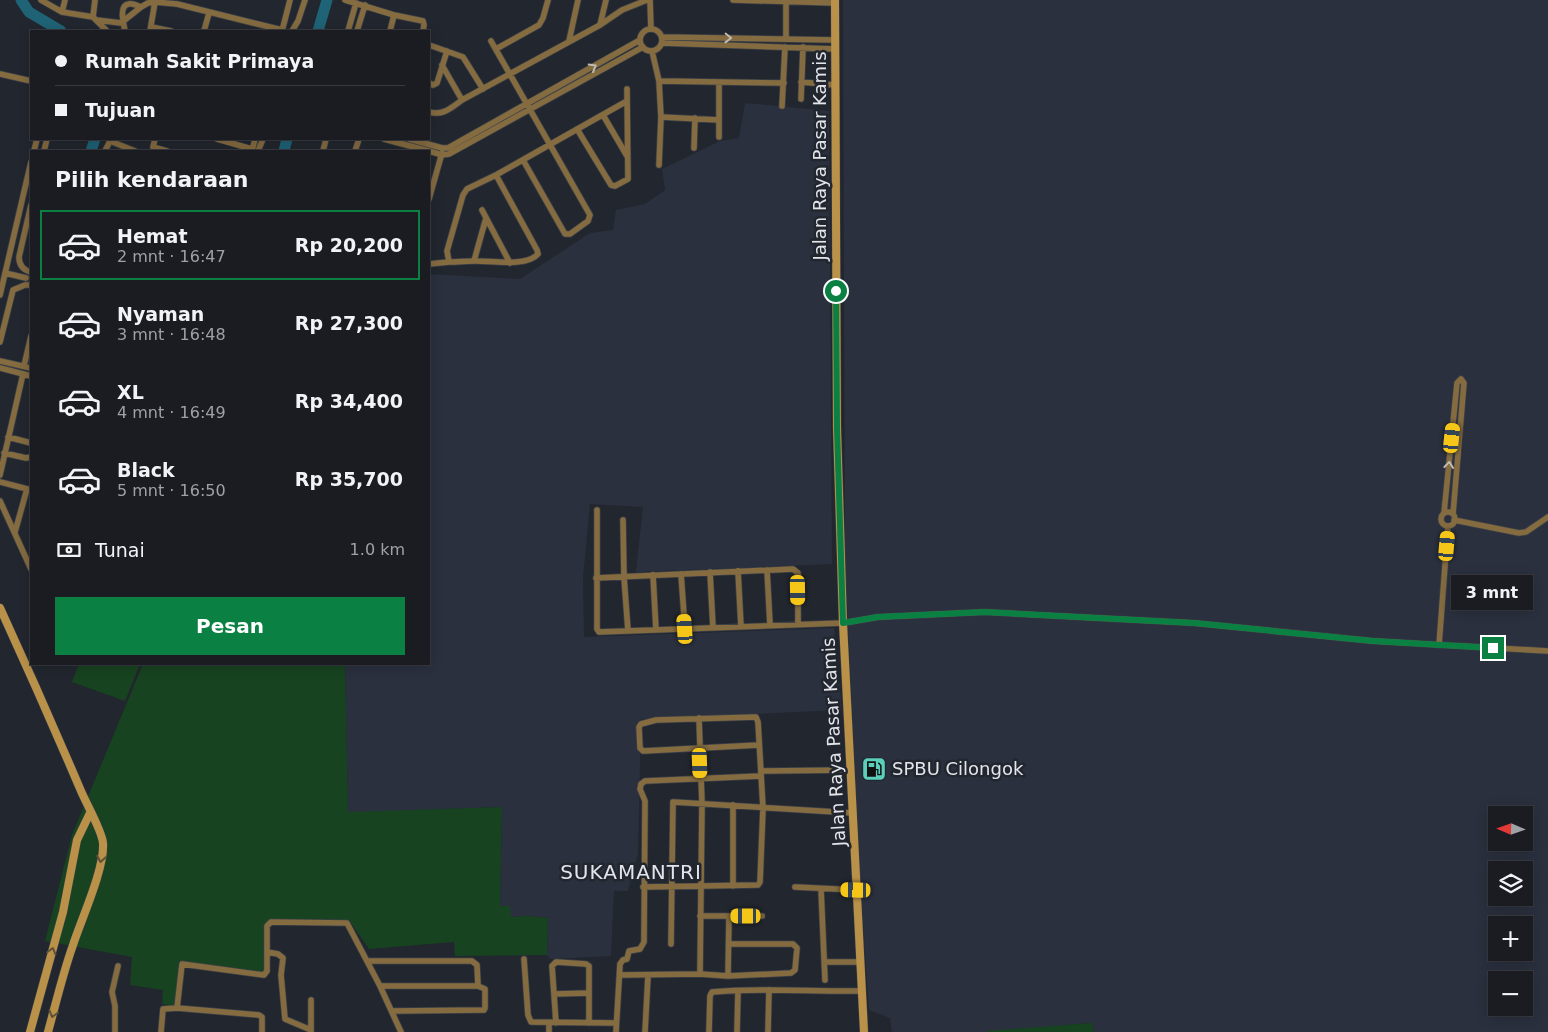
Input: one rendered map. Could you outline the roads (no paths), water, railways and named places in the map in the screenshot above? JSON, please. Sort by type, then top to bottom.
[{"type":"main road","name":"Jalan Raya Pasar Kamis","points":[[835,1],[837,427],[843,623],[864,1032]]},
{"type":"main road","points":[[0,608],[42,698],[90,813],[100,832],[103,844],[100,864],[72,946],[48,1032]]},
{"type":"main road","points":[[30,1032],[63,912],[77,840],[90,813]]},
{"type":"street","points":[[42,0],[62,12],[118,24],[124,22],[141,7],[151,2],[178,2],[208,13],[282,30],[289,0]]},
{"type":"street","points":[[62,12],[65,0]]},
{"type":"street","points":[[94,19],[95,0]]},
{"type":"street","points":[[293,30],[298,21],[305,0]]},
{"type":"street","points":[[345,0],[394,15],[423,21],[423,30]]},
{"type":"street","points":[[496,49],[539,26],[548,0]]},
{"type":"street","points":[[569,41],[578,0]]},
{"type":"street","points":[[600,25],[606,0]]},
{"type":"street","points":[[430,112],[443,113],[462,100],[600,25],[622,10],[649,0],[651,29]]},
{"type":"street","points":[[734,0],[835,1]]},
{"type":"street","points":[[786,1],[786,39]]},
{"type":"street","points":[[125,30],[123,10],[126,2],[141,7]]},
{"type":"street","points":[[151,2],[151,29]]},
{"type":"street","points":[[348,30],[356,3]]},
{"type":"street","points":[[357,30],[365,6]]},
{"type":"street","points":[[204,30],[208,13]]},
{"type":"street","points":[[390,30],[394,15]]},
{"type":"street","points":[[94,19],[106,30]]},
{"type":"street","points":[[529,107],[640,40],[644,32],[651,29],[658,31],[662,40]]},
{"type":"street","points":[[797,39],[800,47],[801,99]]},
{"type":"street","points":[[640,40],[643,47],[652,51],[658,48],[662,40]]},
{"type":"street","points":[[662,40],[835,40]]},
{"type":"street","points":[[662,40],[835,49]]},
{"type":"street","points":[[492,41],[590,215],[588,221],[570,234],[565,234],[523,160]]},
{"type":"street","points":[[430,45],[463,56],[483,89]]},
{"type":"street","points":[[430,151],[442,151],[643,47]]},
{"type":"street","points":[[782,106],[785,47]]},
{"type":"street","points":[[430,84],[436,85],[438,83],[447,51]]},
{"type":"street","points":[[652,51],[659,81],[661,117],[659,165]]},
{"type":"street","points":[[442,65],[462,100]]},
{"type":"street","points":[[0,74],[30,81]]},
{"type":"street","points":[[659,81],[784,83]]},
{"type":"street","points":[[802,82],[835,86]]},
{"type":"street","points":[[719,83],[719,137]]},
{"type":"street","points":[[577,129],[612,186],[628,178],[627,89]]},
{"type":"street","points":[[449,262],[447,252],[465,191],[627,101]]},
{"type":"street","points":[[602,115],[627,157]]},
{"type":"street","points":[[661,117],[719,120]]},
{"type":"street","points":[[694,148],[695,118]]},
{"type":"street","points":[[111,140],[133,150]]},
{"type":"street","points":[[156,140],[153,147],[164,150]]},
{"type":"street","points":[[230,140],[254,150],[262,140]]},
{"type":"street","points":[[388,140],[425,150]]},
{"type":"street","points":[[412,140],[442,151]]},
{"type":"street","points":[[430,186],[442,151]]},
{"type":"street","points":[[0,295],[1,283],[30,166]]},
{"type":"street","points":[[430,264],[474,261],[510,263],[533,258],[538,254],[496,174]]},
{"type":"street","points":[[482,210],[510,263]]},
{"type":"street","points":[[0,342],[13,290],[27,283],[30,272],[19,263],[19,257],[30,215]]},
{"type":"street","points":[[474,261],[486,218]]},
{"type":"street","points":[[5,273],[27,283]]},
{"type":"street","points":[[24,366],[30,340]]},
{"type":"street","points":[[0,361],[30,368]]},
{"type":"street","points":[[0,368],[30,376]]},
{"type":"street","points":[[0,475],[23,374]]},
{"type":"street","points":[[1461,379],[1464,382],[1453,523],[1448,526],[1441,521],[1441,518],[1444,513],[1457,383],[1461,379]]},
{"type":"street","points":[[8,437],[30,443]]},
{"type":"street","points":[[4,453],[30,458]]},
{"type":"street","points":[[0,482],[29,489],[15,532]]},
{"type":"street","points":[[1,504],[30,567]]},
{"type":"street","points":[[597,510],[596,578],[597,629],[599,632],[843,623],[878,617],[985,612],[1194,623],[1373,641],[1548,651]]},
{"type":"street","points":[[1444,513],[1447,512],[1453,517],[1519,533],[1526,532],[1548,517]]},
{"type":"street","points":[[623,520],[624,577],[628,631]]},
{"type":"street","points":[[1439,645],[1448,526]]},
{"type":"street","points":[[596,578],[795,569],[798,572],[798,624]]},
{"type":"street","points":[[767,570],[770,625]]},
{"type":"street","points":[[738,571],[741,627]]},
{"type":"street","points":[[710,572],[713,628]]},
{"type":"street","points":[[681,574],[685,629]]},
{"type":"street","points":[[653,575],[656,630]]},
{"type":"street","points":[[644,886],[756,886],[759,884],[763,808],[758,722],[756,717],[699,718],[643,722],[639,727],[640,748],[643,751],[759,745]]},
{"type":"street","points":[[699,718],[702,804],[700,974]]},
{"type":"street","points":[[616,1032],[621,962],[627,959],[629,951],[640,949],[644,942],[645,801],[640,790],[641,784],[645,781],[761,773],[851,770]]},
{"type":"street","points":[[671,944],[674,802],[852,813]]},
{"type":"street","points":[[733,805],[733,886]]},
{"type":"street","points":[[795,887],[856,890]]},
{"type":"street","points":[[822,889],[825,980]]},
{"type":"street","points":[[700,916],[762,916]]},
{"type":"street","points":[[728,976],[729,916]]},
{"type":"street","points":[[177,1008],[182,964],[261,976],[267,971],[267,926],[271,922],[347,923],[380,986],[401,1032]]},
{"type":"street","points":[[620,976],[700,974],[728,976],[792,973],[795,970],[797,948],[793,944],[729,944]]},
{"type":"street","points":[[267,952],[278,954],[282,958],[281,975],[285,1018],[311,1031],[311,1000]]},
{"type":"street","points":[[524,959],[529,1020],[533,1023],[616,1023]]},
{"type":"street","points":[[367,961],[472,960],[477,965],[478,986]]},
{"type":"street","points":[[556,1023],[552,966],[556,962],[588,964],[590,969],[589,1023]]},
{"type":"street","points":[[825,962],[860,962]]},
{"type":"street","points":[[115,1032],[115,1006],[112,992],[118,966]]},
{"type":"street","points":[[645,1032],[648,976]]},
{"type":"street","points":[[380,986],[478,986],[485,989],[484,1010],[392,1011]]},
{"type":"street","points":[[768,1032],[769,990]]},
{"type":"street","points":[[709,1032],[711,993],[769,990],[861,991]]},
{"type":"street","points":[[737,1032],[738,991]]},
{"type":"street","points":[[554,994],[589,993]]},
{"type":"street","points":[[161,1032],[163,1009],[177,1008],[259,1015],[262,1017],[262,1032]]},
{"type":"street","points":[[549,1023],[549,1032]]},
{"type":"street","points":[[578,1023],[578,1032]]},
{"type":"waterway","points":[[21,0],[29,12],[59,30]]},
{"type":"waterway","points":[[318,30],[327,0]]},
{"type":"waterway","points":[[91,150],[95,140]]},
{"type":"waterway","points":[[284,150],[287,140]]},
{"type":"place","name":"SPBU Cilongok","points":[[874,769]]},
{"type":"district","name":"SUKAMANTRI","points":[[631,872]]}]
